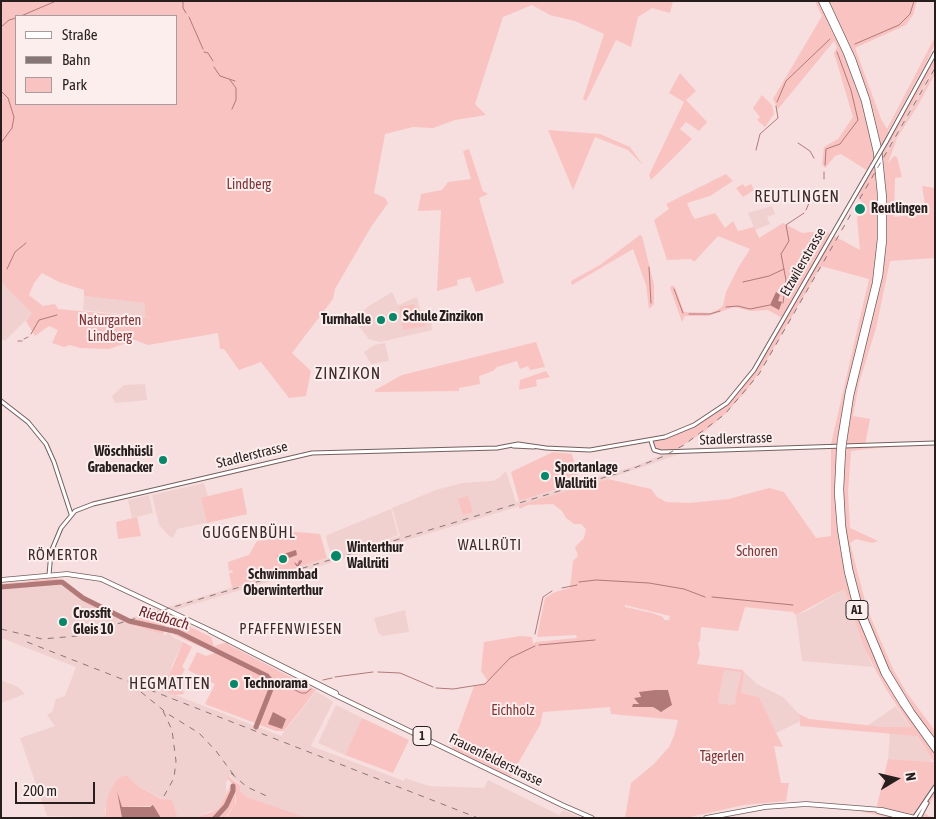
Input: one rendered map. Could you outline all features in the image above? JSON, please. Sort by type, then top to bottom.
[{"type":"highway","name":"A1","points":[[822,1],[846,53],[864,101],[876,152],[880,194],[880,239],[876,278],[848,392],[842,441],[837,493],[840,529],[847,572],[856,607],[871,648],[888,680],[935,750]]},
{"type":"highway","name":"A1","points":[[826,1],[853,59],[867,99],[879,149],[884,198],[884,240],[879,283],[842,441]]},
{"type":"highway","name":"A1","points":[[841,450],[843,526],[848,562],[859,604],[887,671],[912,712],[935,743]]},
{"type":"main road","name":"Etzwilerstrasse","points":[[651,441],[682,431],[703,420],[727,402],[745,384],[886,142],[935,53]]},
{"type":"main road","points":[[1,401],[28,422],[47,446],[56,465],[71,514],[59,531],[53,546],[50,574]]},
{"type":"main road","name":"Stadlerstrasse","points":[[71,514],[86,506],[310,453],[510,446],[590,450],[651,441],[654,450],[661,452],[935,443]]},
{"type":"main road","name":"Frauenfelderstrasse","points":[[1,580],[50,574],[80,575],[109,582],[592,818]]},
{"type":"main road","points":[[706,818],[740,810],[784,805],[837,805],[915,818],[935,787]]},
{"type":"main road","points":[[919,818],[927,800]]},
{"type":"main road","points":[[876,810],[905,818]]},
{"type":"shaded area","points":[[935,65],[935,70],[887,154],[886,150]]},
{"type":"shaded area","points":[[772,206],[775,214],[767,217],[770,224],[755,230],[748,213]]},
{"type":"shaded area","points":[[1,282],[33,313],[5,341],[1,339]]},
{"type":"shaded area","name":"Schule Zinzikon","points":[[392,292],[398,305],[417,297],[420,310],[430,312],[432,330],[380,342],[369,339],[353,319],[369,306]]},
{"type":"shaded area","points":[[776,292],[780,295],[778,301],[782,302],[779,310],[770,305]]},
{"type":"shaded area","points":[[84,296],[146,303],[145,317],[83,310]]},
{"type":"shaded area","points":[[385,343],[389,361],[371,364],[364,352],[374,345]]},
{"type":"shaded area","points":[[145,384],[147,400],[115,403],[112,396],[124,385]]},
{"type":"shaded area","points":[[671,451],[683,453],[593,484],[138,621],[126,620],[136,627],[161,632],[164,635],[169,632],[173,637],[183,642],[172,665],[168,692],[281,736],[316,691],[333,702],[311,746],[404,781],[405,778],[429,786],[484,788],[488,780],[559,815],[563,810],[582,818],[303,818],[247,797],[240,791],[241,786],[238,782],[229,775],[226,793],[220,808],[216,812],[211,811],[193,818],[178,818],[172,801],[168,802],[138,786],[128,776],[116,781],[114,784],[105,809],[105,818],[47,816],[20,738],[55,726],[47,715],[52,712],[56,699],[65,696],[76,667],[1,638],[1,587],[55,581],[127,619],[149,612],[152,607],[158,610],[332,557],[326,538],[327,535],[391,509],[398,535],[372,545],[400,536],[392,508],[436,490],[462,483],[492,481],[499,478],[506,471],[516,502],[638,465]]},
{"type":"shaded area","points":[[204,483],[208,496],[242,488],[247,514],[177,529],[173,538],[168,535],[159,525],[152,495]]},
{"type":"shaded area","points":[[149,495],[153,513],[132,518],[128,500]]},
{"type":"shaded area","points":[[296,550],[297,555],[278,562],[277,556]]},
{"type":"shaded area","points":[[844,589],[864,648],[873,667],[802,661],[796,615],[809,610]]},
{"type":"shaded area","points":[[405,610],[409,632],[382,636],[378,632],[374,618]]},
{"type":"shaded area","points":[[724,669],[741,671],[735,700],[737,703],[732,705],[718,703]]},
{"type":"shaded area","points":[[743,671],[757,684],[783,697],[799,714],[799,722],[776,733],[759,697],[741,693]]},
{"type":"shaded area","points":[[1,680],[18,687],[25,694],[1,703]]},
{"type":"shaded area","points":[[668,690],[672,705],[661,712],[653,707],[632,707],[633,704],[639,704],[634,698],[641,697],[639,692]]},
{"type":"shaded area","points":[[336,705],[362,718],[345,755],[318,743]]},
{"type":"shaded area","points":[[896,706],[932,759],[931,762],[888,759],[890,733],[884,727],[867,726]]},
{"type":"shaded area","points":[[273,712],[286,719],[282,729],[268,724]]},
{"type":"shaded area","points":[[117,791],[122,807],[150,807],[153,805],[161,818],[122,818]]},
{"type":"green space","name":"Lindberg","points":[[1,1],[673,1],[670,13],[652,8],[638,17],[631,47],[616,40],[586,101],[583,99],[604,34],[575,21],[550,15],[532,5],[503,17],[475,104],[486,115],[455,120],[433,128],[413,127],[385,134],[374,193],[385,198],[388,203],[371,227],[335,289],[333,299],[292,353],[311,371],[306,396],[289,398],[261,362],[239,370],[224,349],[220,349],[218,333],[148,345],[135,340],[109,349],[80,348],[70,345],[64,347],[52,343],[58,330],[49,326],[35,336],[26,321],[32,313],[1,282]],"holes":[[[42,273],[59,282],[84,290],[84,296],[145,303],[145,317],[152,318],[58,309],[55,304],[43,306],[29,295],[34,283]]]},
{"type":"green space","points":[[815,1],[917,1],[913,15],[906,25],[855,48],[881,119],[889,132],[885,139],[886,144],[935,56],[935,65],[886,150],[887,153],[935,70],[935,74],[918,105],[897,138],[888,163],[894,156],[897,157],[902,177],[895,178],[894,217],[911,215],[914,212],[926,210],[922,186],[935,188],[935,258],[890,261],[876,328],[859,383],[853,416],[870,419],[865,445],[935,443],[935,445],[851,451],[848,492],[850,528],[878,541],[872,543],[856,539],[850,543],[867,609],[894,671],[907,693],[935,731],[935,795],[924,813],[933,818],[893,818],[858,811],[853,807],[876,810],[888,759],[934,762],[917,736],[800,726],[799,714],[809,719],[884,727],[911,727],[886,689],[864,648],[844,589],[796,615],[793,612],[745,607],[738,631],[701,627],[700,641],[698,643],[700,654],[697,664],[743,670],[741,693],[759,697],[783,747],[774,746],[781,783],[789,783],[786,801],[744,805],[686,818],[625,818],[631,783],[654,764],[669,747],[678,720],[611,714],[610,707],[543,712],[540,725],[509,779],[451,750],[474,686],[485,684],[488,681],[481,671],[484,642],[520,636],[532,637],[533,644],[536,642],[577,638],[576,635],[537,637],[545,598],[555,592],[570,588],[573,561],[578,556],[575,547],[584,538],[586,529],[581,524],[574,524],[566,518],[562,511],[553,504],[528,505],[519,509],[519,505],[608,479],[651,489],[657,497],[666,502],[689,503],[729,499],[769,488],[784,492],[816,538],[831,536],[831,444],[869,279],[821,266],[764,365],[747,390],[725,414],[704,432],[672,452],[656,451],[651,441],[682,431],[720,408],[750,377],[784,319],[768,310],[751,311],[734,307],[708,316],[685,316],[682,322],[670,288],[672,285],[675,287],[684,312],[710,313],[719,309],[723,306],[726,292],[750,249],[718,236],[694,262],[691,259],[667,260],[654,220],[669,209],[666,204],[726,174],[733,181],[710,196],[687,203],[695,219],[715,213],[725,228],[733,221],[738,231],[754,227],[759,238],[783,223],[802,233],[813,232],[822,236],[825,231],[860,250],[857,218],[863,204],[856,193],[868,171],[841,154],[835,156],[825,168],[822,164],[824,147],[838,139],[853,117],[834,53],[837,47],[834,41],[778,109],[773,99],[822,16]],"holes":[[[625,605],[670,616],[669,620],[664,620],[663,617],[652,613],[625,607]],[[724,670],[741,672],[735,699],[736,703],[732,705],[718,703]],[[655,690],[668,690],[672,705],[663,711],[658,711],[653,707],[632,707],[634,704],[638,704],[641,697],[639,694]]]},
{"type":"green space","points":[[935,37],[935,44],[926,63],[889,130],[887,129]]},
{"type":"green space","points":[[680,73],[696,91],[686,100],[707,122],[699,131],[686,122],[680,129],[692,139],[651,180],[649,175],[684,102],[669,93]]},
{"type":"green space","points":[[762,95],[772,105],[774,114],[765,127],[757,120],[760,117],[753,108]]},
{"type":"green space","points":[[548,130],[600,134],[630,147],[643,165],[628,150],[595,137],[573,190]]},
{"type":"green space","points":[[469,149],[483,191],[488,194],[479,198],[504,283],[476,292],[470,277],[457,280],[458,285],[437,291],[441,210],[418,211],[421,194],[442,190],[448,182],[471,179],[463,151]]},
{"type":"green space","points":[[743,184],[745,187],[751,184],[754,190],[743,197],[736,188]]},
{"type":"green space","points":[[640,235],[642,236],[654,285],[654,304],[649,309],[646,285],[633,249],[572,285],[571,281],[600,265]]},
{"type":"green space","points":[[414,304],[416,312],[401,316],[399,307]]},
{"type":"green space","name":"Turnhalle","points":[[379,314],[383,314],[387,320],[383,326],[379,326],[375,322],[375,318]]},
{"type":"green space","points":[[423,314],[425,326],[403,330],[401,318]]},
{"type":"green space","points":[[536,342],[545,367],[530,370],[528,366],[520,369],[517,361],[497,367],[493,371],[479,376],[480,384],[459,388],[459,391],[375,392],[375,390],[402,375]]},
{"type":"green space","points":[[546,371],[550,377],[536,380],[537,386],[519,390],[520,380]]},
{"type":"green space","name":"Sportanlage Wallrüti","points":[[553,452],[572,454],[580,482],[519,501],[511,472]]},
{"type":"green space","points":[[242,488],[247,514],[207,523],[201,498]]},
{"type":"green space","points":[[468,496],[473,512],[463,515],[458,499]]},
{"type":"green space","points":[[137,517],[141,536],[118,539],[116,522]]},
{"type":"green space","name":"Schwimmbad Oberwinterthur","points":[[285,531],[320,534],[327,558],[232,588],[229,573],[233,572],[232,570],[229,571],[228,562],[249,555],[257,541],[283,538]]},
{"type":"green space","points":[[55,578],[65,581],[84,596],[129,618],[122,620],[86,604],[61,584],[28,587],[28,581]]},
{"type":"green space","points":[[22,582],[22,586],[1,589],[1,584]]},
{"type":"green space","points":[[160,613],[168,616],[162,617],[165,619],[166,629],[163,634],[128,624],[135,622],[132,621]]},
{"type":"green space","points":[[172,618],[211,637],[214,646],[228,642],[229,645],[316,690],[284,731],[276,731],[205,704],[215,684],[188,670],[197,652],[206,656],[215,653],[174,635],[170,626]]},
{"type":"green space","points":[[183,642],[192,647],[182,667],[185,669],[180,678],[183,680],[184,694],[175,695],[168,693],[168,678]]},
{"type":"green space","points":[[362,718],[409,740],[393,773],[345,755]]},
{"type":"green space","points":[[123,776],[128,776],[138,786],[161,799],[172,800],[178,818],[161,818],[152,806],[122,807],[117,791],[122,818],[105,818],[107,798],[116,780]]},
{"type":"green space","points":[[228,776],[241,786],[240,791],[247,797],[307,818],[226,818],[236,803],[235,787],[227,778]]},
{"type":"green space","points":[[231,785],[235,787],[235,804],[225,818],[193,818],[218,810]]},
{"type":"waterway","points":[[23,15],[56,1]]},
{"type":"waterway","points":[[183,1],[183,8],[186,13]]},
{"type":"waterway","points":[[855,44],[899,25],[910,14],[914,1]]},
{"type":"waterway","points":[[189,17],[203,49]]},
{"type":"waterway","points":[[1,27],[9,20],[15,18]]},
{"type":"waterway","points":[[777,102],[786,81],[830,39]]},
{"type":"waterway","points":[[204,52],[208,53],[213,61]]},
{"type":"waterway","points":[[825,165],[826,149],[840,144],[858,120],[851,90],[837,52]]},
{"type":"waterway","points":[[214,67],[220,76],[235,81]]},
{"type":"waterway","points":[[230,80],[236,88],[236,100],[232,109]]},
{"type":"waterway","points":[[1,91],[8,98],[14,117],[12,128],[1,143]]},
{"type":"waterway","points":[[756,150],[760,134],[778,118],[776,106]]},
{"type":"waterway","points":[[798,143],[810,151],[814,158]]},
{"type":"waterway","points":[[824,172],[824,179]]},
{"type":"waterway","points":[[806,210],[809,203],[822,191]]},
{"type":"waterway","points":[[783,303],[786,280],[781,254],[789,241],[786,225],[804,213]]},
{"type":"waterway","points":[[7,269],[15,252],[26,243]]},
{"type":"waterway","points":[[649,267],[651,303]]},
{"type":"waterway","points":[[743,282],[769,276],[784,269]]},
{"type":"waterway","points":[[674,289],[683,313]]},
{"type":"waterway","points":[[726,307],[738,306],[750,309],[770,305]]},
{"type":"waterway","points":[[689,314],[710,314],[720,311]]},
{"type":"waterway","points":[[31,334],[39,320],[57,315]]},
{"type":"waterway","points":[[95,317],[129,318]]},
{"type":"waterway","points":[[24,339],[28,337]]},
{"type":"waterway","points":[[295,563],[296,565],[297,566],[299,565],[299,562],[301,562],[300,564],[297,564],[296,565],[297,566],[298,566],[299,565],[299,562],[302,561],[299,561]]},
{"type":"waterway","points":[[579,582],[596,580],[649,583],[684,589],[705,597]]},
{"type":"waterway","name":"Riedbach","points":[[1,587],[62,582],[83,598],[129,621],[178,632],[267,676],[271,681],[271,689],[256,727]]},
{"type":"waterway","points":[[562,588],[577,585]]},
{"type":"waterway","points":[[535,634],[543,597],[552,591]]},
{"type":"waterway","points":[[712,597],[793,605]]},
{"type":"waterway","points":[[539,645],[595,640]]},
{"type":"waterway","points":[[436,688],[453,689],[485,684],[510,658],[535,646]]},
{"type":"waterway","points":[[335,677],[373,672]]},
{"type":"waterway","points":[[378,672],[400,673],[433,687]]},
{"type":"waterway","points":[[267,676],[301,693],[306,693],[311,689]]},
{"type":"waterway","points":[[323,680],[332,678]]},
{"type":"waterway","name":"Riedbach","points":[[215,818],[226,806],[233,791],[233,786]]},
{"type":"railway","points":[[1,629],[42,639],[77,636],[629,470],[662,457],[684,445],[725,414],[759,374],[935,68]]},
{"type":"railway","points":[[27,642],[478,818]]},
{"type":"railway","points":[[141,692],[168,714],[199,733],[216,751],[236,778]]},
{"type":"railway","points":[[163,711],[172,730],[176,761],[174,778],[164,796]]},
{"type":"railway","points":[[231,773],[247,787],[271,798]]},
{"type":"place","name":"Reutlingen","points":[[860,209]]},
{"type":"place","name":"Schule Zinzikon","points":[[393,317]]},
{"type":"place","name":"Turnhalle","points":[[381,320]]},
{"type":"place","name":"Wöschhüsli Grabenacker","points":[[163,460]]},
{"type":"place","name":"Sportanlage Wallrüti","points":[[545,476]]},
{"type":"place","name":"Winterthur Wallrüti","points":[[336,556]]},
{"type":"place","name":"Schwimmbad Oberwinterthur","points":[[283,559]]},
{"type":"place","name":"Crossfit Gleis 10","points":[[63,622]]},
{"type":"place","name":"Technorama","points":[[234,684]]},
{"type":"district","name":"REUTLINGEN","points":[[797,197]]},
{"type":"district","name":"ZINZIKON","points":[[348,374]]},
{"type":"district","name":"GUGGENBÜHL","points":[[249,533]]},
{"type":"district","name":"WALLRÜTI","points":[[490,545]]},
{"type":"district","name":"RÖMERTOR","points":[[63,555]]},
{"type":"district","name":"PFAFFENWIESEN","points":[[291,629]]},
{"type":"district","name":"HEGMATTEN","points":[[170,684]]},
{"type":"park label","name":"Naturgarten Lindberg","points":[[110,330]]},
{"type":"park label","name":"Schoren","points":[[757,552]]},
{"type":"park label","name":"Eichholz","points":[[513,711]]},
{"type":"park label","name":"Tägerlen","points":[[722,757]]}]
